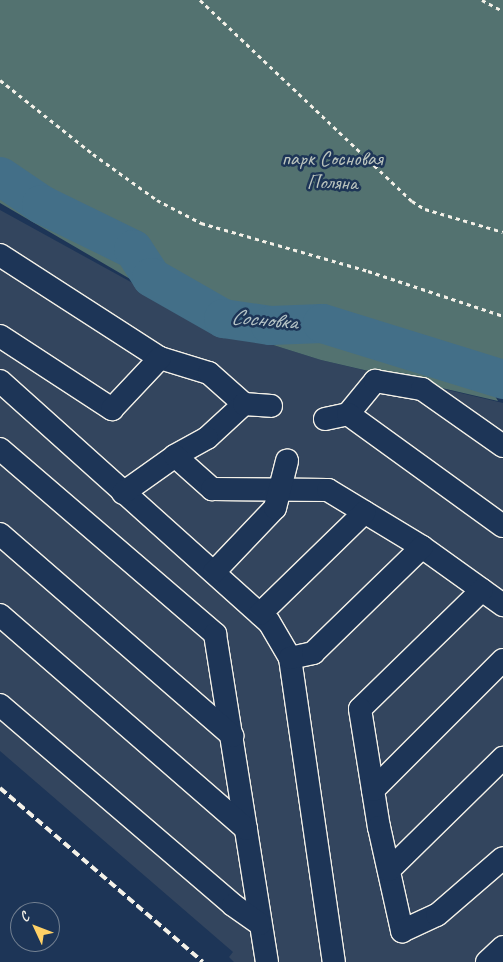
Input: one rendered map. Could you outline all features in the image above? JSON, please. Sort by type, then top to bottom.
[{"type":"lane","points":[[0,256],[160,358],[209,374],[244,404],[271,406]]},
{"type":"lane","points":[[0,336],[112,409],[160,358]]},
{"type":"lane","points":[[325,419],[348,414],[375,380],[422,389],[503,446]]},
{"type":"lane","points":[[0,381],[269,622],[290,658],[334,962]]},
{"type":"lane","points":[[123,493],[174,456],[207,438],[244,404]]},
{"type":"lane","points":[[348,414],[503,526]]},
{"type":"lane","points":[[0,449],[215,634],[267,962]]},
{"type":"lane","points":[[174,456],[212,489],[328,490],[422,547],[503,605]]},
{"type":"lane","points":[[214,572],[275,508],[278,490],[287,461]]},
{"type":"lane","points":[[260,614],[365,512]]},
{"type":"lane","points":[[0,534],[232,736]]},
{"type":"lane","points":[[290,658],[313,654],[422,547]]},
{"type":"lane","points":[[482,590],[360,708],[373,790],[402,931],[437,916],[503,858]]},
{"type":"lane","points":[[0,615],[246,829]]},
{"type":"lane","points":[[373,790],[503,660]]},
{"type":"lane","points":[[0,705],[233,905],[260,924]]},
{"type":"lane","points":[[389,870],[503,758]]},
{"type":"lane","points":[[487,962],[503,947]]},
{"type":"path","points":[[200,0],[412,201],[425,209],[503,232]]},
{"type":"path","points":[[482,0],[503,11]]},
{"type":"path","points":[[0,80],[109,166],[157,200],[201,223],[368,270],[503,316]]},
{"type":"shaded area","points":[[0,210],[209,325],[321,360],[503,403],[503,962],[234,962],[229,957],[233,952],[0,751]]},
{"type":"green space","name":"парк Сосновая Поляна","points":[[0,0],[503,0],[503,398],[495,396],[498,401],[321,360],[209,325],[0,203]]},
{"type":"waterway","name":"Сосновка","points":[[0,176],[41,204],[133,249],[151,277],[223,318],[270,325],[322,323],[503,379]]},
{"type":"railway","points":[[0,788],[203,962]]}]
